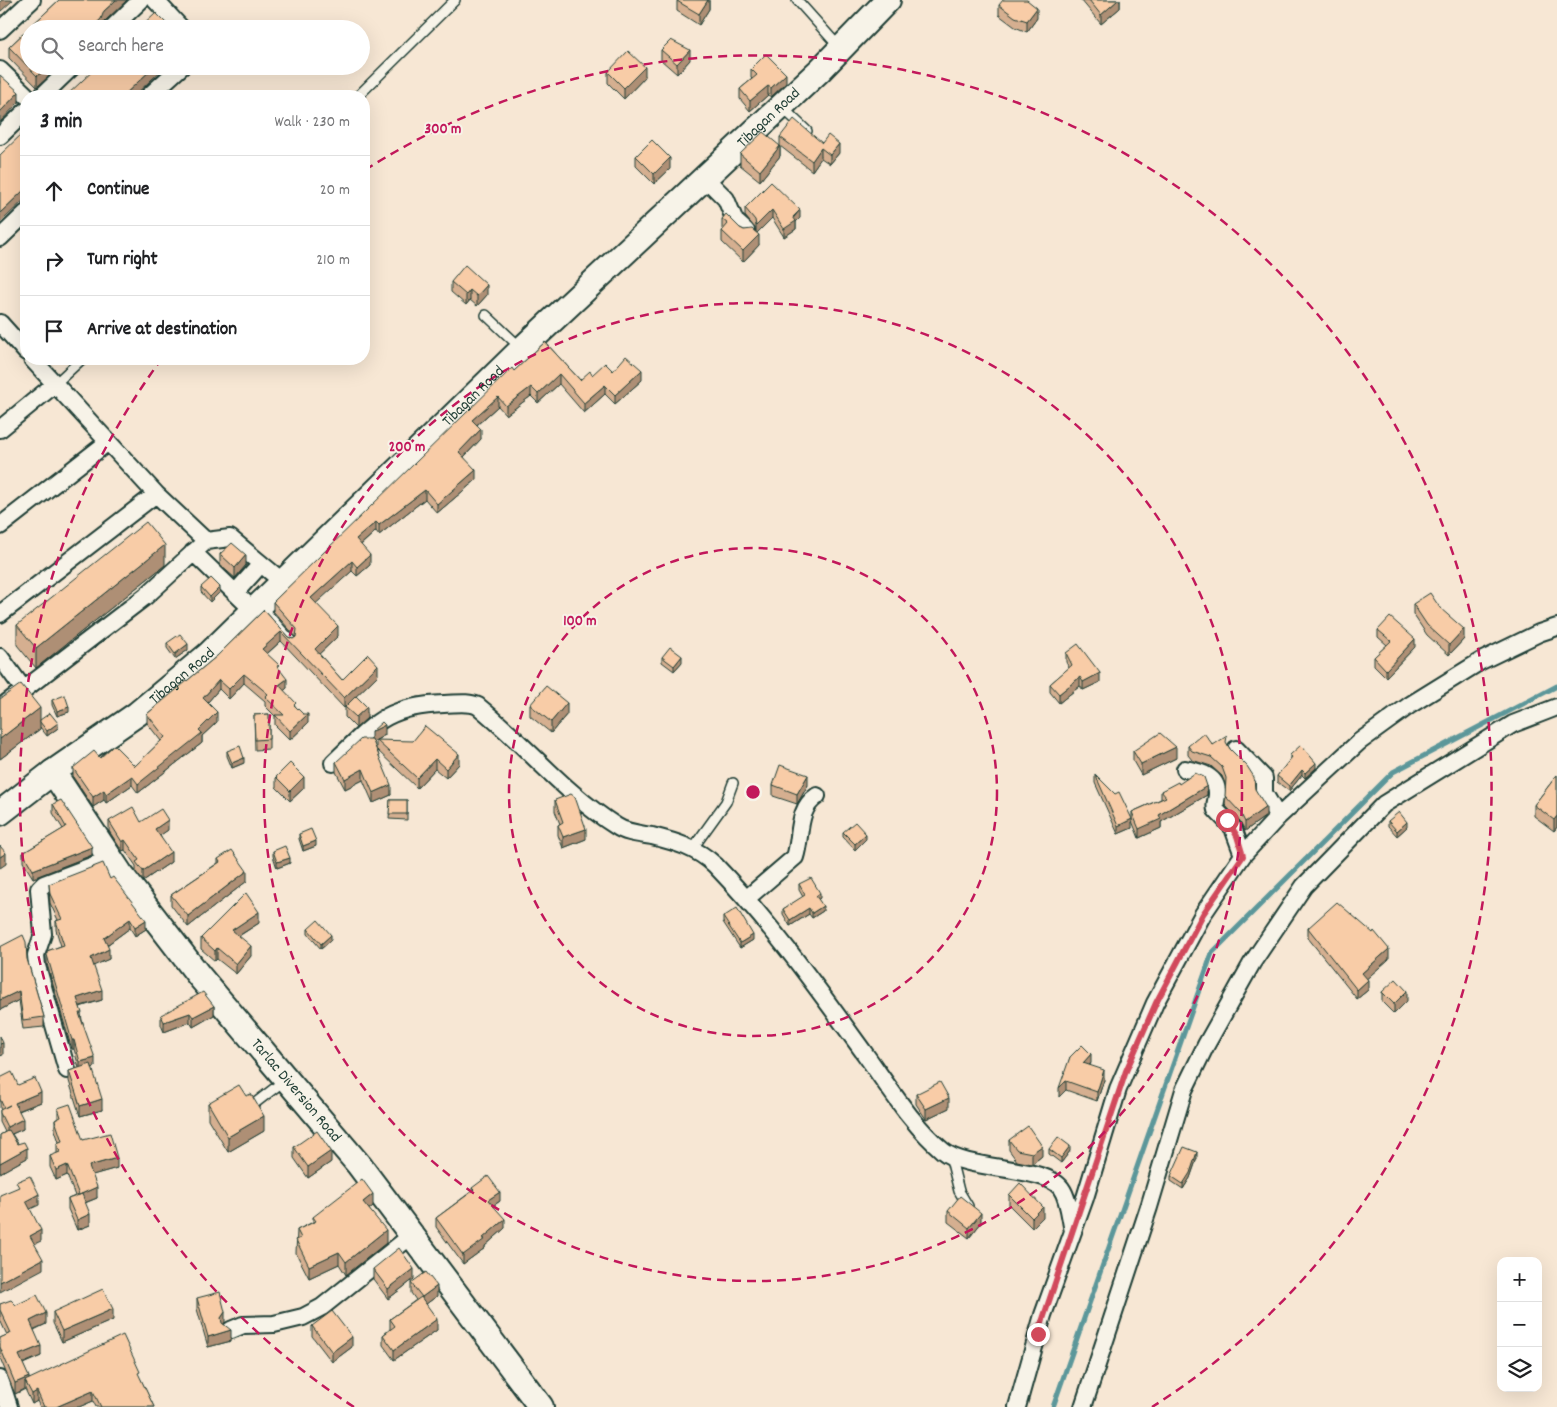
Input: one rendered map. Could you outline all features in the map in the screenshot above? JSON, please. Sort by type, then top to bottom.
[{"type":"main road","name":"Tibagan Road","points":[[0,813],[53,772],[137,714],[208,655],[522,349],[705,178],[840,49],[888,0]]},
{"type":"main road","name":"Tarlac Diversion Road","points":[[53,772],[110,859],[200,977],[285,1080],[359,1165],[541,1407]]},
{"type":"street","points":[[0,30],[32,0]]},
{"type":"street","points":[[120,20],[141,0]]},
{"type":"street","points":[[155,0],[174,20]]},
{"type":"street","points":[[0,70],[21,90]]},
{"type":"street","points":[[48,90],[64,75]]},
{"type":"street","points":[[156,90],[172,75]]},
{"type":"street","points":[[0,136],[20,117]]},
{"type":"street","points":[[705,178],[726,199],[735,221],[746,231]]},
{"type":"street","points":[[0,238],[20,219]]},
{"type":"street","points":[[2,328],[20,346]]},
{"type":"street","points":[[38,365],[156,494],[206,541]]},
{"type":"street","points":[[0,429],[55,384]]},
{"type":"street","points":[[0,526],[108,442]]},
{"type":"street","points":[[0,614],[156,494]]},
{"type":"street","points":[[0,708],[146,596],[206,541],[230,538],[283,582]]},
{"type":"street","points":[[193,552],[235,593],[257,608]]},
{"type":"street","points":[[235,593],[261,564]]},
{"type":"street","points":[[1017,1407],[1044,1316],[1118,1089],[1156,1003],[1203,914],[1243,856],[1278,817],[1360,742],[1410,705],[1481,661],[1539,633],[1557,628]]},
{"type":"street","points":[[0,657],[24,690]]},
{"type":"street","points":[[332,763],[380,720],[399,710],[425,705],[474,704],[487,713],[576,798],[618,828],[693,848],[713,864],[746,899],[809,977],[916,1123],[944,1153],[976,1164],[1020,1171],[1057,1183],[1063,1190],[1068,1204],[1073,1231]]},
{"type":"street","points":[[1083,1407],[1149,1207],[1184,1090],[1206,1044],[1252,963],[1304,886],[1384,804],[1513,724],[1557,707]]},
{"type":"street","points":[[1236,749],[1264,778],[1264,793],[1278,817]]},
{"type":"street","points":[[1185,769],[1203,772],[1215,783],[1217,790],[1216,810],[1233,828],[1243,856]]},
{"type":"street","points":[[746,899],[795,857],[802,813],[810,801],[817,796]]},
{"type":"street","points":[[67,1070],[37,966],[36,955],[43,934],[39,889],[44,884],[110,859]]},
{"type":"street","points":[[231,1330],[243,1325],[274,1324],[303,1317],[322,1307],[412,1235]]},
{"type":"street","points":[[0,1379],[9,1407]]},
{"type":"lane","points":[[364,90],[455,0]]},
{"type":"lane","points":[[797,0],[840,49]]},
{"type":"lane","points":[[780,105],[814,137]]},
{"type":"lane","points":[[486,315],[522,349]]},
{"type":"lane","points":[[55,384],[76,365]]},
{"type":"lane","points":[[257,608],[292,642]]},
{"type":"lane","points":[[693,848],[726,802],[733,783]]},
{"type":"lane","points":[[254,1104],[285,1080]]},
{"type":"lane","points":[[950,1155],[959,1191],[970,1209],[978,1214]]},
{"type":"building","points":[[59,0],[116,0],[104,11],[100,20],[38,20]]},
{"type":"building","points":[[678,0],[708,0],[699,14]]},
{"type":"building","points":[[1003,0],[1027,0],[1037,8],[1027,21],[1015,17],[999,5]]},
{"type":"building","points":[[1089,0],[1118,0],[1101,15]]},
{"type":"building","points":[[156,13],[163,20],[149,20]]},
{"type":"building","points":[[20,37],[20,58],[9,47]]},
{"type":"building","points":[[671,40],[690,50],[677,64],[661,50]]},
{"type":"building","points":[[628,51],[645,67],[624,88],[608,72]]},
{"type":"building","points":[[766,54],[786,74],[771,88],[768,86],[750,101],[740,89],[757,75],[751,69]]},
{"type":"building","points":[[0,75],[19,92],[0,112]]},
{"type":"building","points":[[88,75],[145,75],[129,90],[72,90]]},
{"type":"building","points":[[794,119],[822,143],[828,135],[839,144],[830,155],[821,148],[812,161],[780,137]]},
{"type":"building","points":[[763,132],[780,146],[760,171],[740,154]]},
{"type":"building","points":[[20,136],[20,194],[0,213],[0,155]]},
{"type":"building","points":[[652,140],[670,158],[654,174],[636,156]]},
{"type":"building","points":[[771,182],[800,210],[793,217],[796,221],[784,229],[772,210],[756,226],[755,220],[745,208]]},
{"type":"building","points":[[726,214],[740,228],[744,230],[752,229],[759,235],[743,251],[722,231],[728,224],[722,219]]},
{"type":"building","points":[[465,265],[487,285],[477,296],[470,290],[466,295],[451,282]]},
{"type":"building","points":[[545,342],[580,380],[590,371],[592,375],[605,363],[613,371],[626,356],[642,370],[615,395],[605,385],[584,403],[559,374],[538,394],[531,387],[506,406],[498,397],[472,420],[481,429],[459,452],[476,470],[437,504],[425,490],[379,525],[376,522],[356,539],[370,555],[357,567],[352,561],[311,598],[338,626],[315,649],[342,680],[368,654],[378,665],[344,698],[281,632],[262,649],[279,665],[277,666],[287,679],[279,685],[296,703],[294,705],[303,714],[308,714],[290,731],[275,715],[284,715],[265,697],[268,694],[244,674],[229,689],[219,680],[203,698],[217,712],[199,730],[202,733],[138,784],[132,776],[106,794],[104,790],[93,797],[73,768],[94,751],[100,758],[114,745],[135,766],[165,737],[147,714],[217,656],[264,610],[288,637],[293,639],[296,637],[297,629],[273,602],[512,368],[514,371]]},
{"type":"building","points":[[146,522],[165,545],[36,648],[17,625]]},
{"type":"building","points":[[232,543],[246,555],[235,568],[220,554]]},
{"type":"building","points":[[211,578],[220,587],[210,597],[201,587]]},
{"type":"building","points":[[1430,593],[1440,608],[1464,629],[1449,645],[1427,625],[1413,604]]},
{"type":"building","points":[[1390,617],[1415,639],[1386,670],[1374,657],[1391,641],[1378,630]]},
{"type":"building","points":[[180,634],[188,644],[175,654],[167,643]]},
{"type":"building","points":[[1078,644],[1100,673],[1083,682],[1080,677],[1059,694],[1050,684],[1072,665],[1066,653]]},
{"type":"building","points":[[670,647],[682,656],[674,666],[662,657]]},
{"type":"building","points":[[21,684],[40,708],[0,739],[0,699]]},
{"type":"building","points":[[546,686],[567,703],[551,722],[530,705]]},
{"type":"building","points":[[65,695],[69,707],[57,711],[52,700]]},
{"type":"building","points":[[356,696],[367,707],[356,717],[345,707]]},
{"type":"building","points":[[50,713],[58,723],[47,731],[40,720]]},
{"type":"building","points":[[269,714],[269,739],[255,740],[254,715]]},
{"type":"building","points":[[382,722],[385,725],[371,732]]},
{"type":"building","points":[[425,726],[459,754],[446,769],[435,759],[417,778],[376,740],[413,741]]},
{"type":"building","points":[[1160,733],[1176,747],[1141,764],[1133,751]]},
{"type":"building","points":[[1204,733],[1213,745],[1227,736],[1226,742],[1230,749],[1247,766],[1254,777],[1255,789],[1266,807],[1245,822],[1240,812],[1225,796],[1226,778],[1222,767],[1211,757],[1192,751],[1188,746]]},
{"type":"building","points":[[361,739],[372,739],[391,785],[373,793],[363,769],[345,779],[336,762]]},
{"type":"building","points":[[1301,745],[1316,763],[1305,773],[1302,770],[1289,786],[1277,776],[1292,757],[1290,755]]},
{"type":"building","points":[[240,746],[244,758],[232,763],[227,751]]},
{"type":"building","points":[[290,763],[304,777],[290,791],[276,777]]},
{"type":"building","points":[[780,765],[808,775],[797,794],[773,785]]},
{"type":"building","points":[[1195,773],[1204,777],[1207,786],[1159,815],[1161,819],[1139,829],[1132,812],[1166,797],[1161,791],[1178,782],[1179,784]]},
{"type":"building","points":[[1095,774],[1115,794],[1119,792],[1132,819],[1118,826]]},
{"type":"building","points":[[1557,775],[1557,816],[1554,820],[1534,805]]},
{"type":"building","points":[[571,794],[575,797],[586,829],[563,837],[558,825],[563,822],[555,800]]},
{"type":"building","points":[[61,800],[92,847],[33,870],[23,853],[66,827],[53,804]]},
{"type":"building","points":[[390,800],[407,800],[407,814],[389,814]]},
{"type":"building","points":[[133,807],[141,822],[161,809],[168,820],[155,829],[171,852],[143,871],[136,862],[139,860],[125,840],[122,842],[109,821]]},
{"type":"building","points":[[1399,812],[1407,822],[1397,831],[1388,821]]},
{"type":"building","points":[[855,822],[866,834],[855,844],[843,832]]},
{"type":"building","points":[[311,829],[316,841],[303,846],[299,834]]},
{"type":"building","points":[[0,846],[6,853],[0,857]]},
{"type":"building","points":[[285,846],[290,858],[277,862],[273,851]]},
{"type":"building","points":[[232,850],[247,871],[188,916],[171,895],[220,862],[218,859]]},
{"type":"building","points":[[103,863],[110,879],[113,877],[146,920],[135,927],[130,919],[104,938],[109,949],[91,958],[102,990],[77,998],[82,1013],[79,1013],[95,1058],[80,1062],[47,955],[47,951],[64,945],[56,921],[62,919],[50,894],[49,884]]},
{"type":"building","points":[[811,878],[820,893],[816,896],[823,906],[812,913],[809,908],[790,920],[783,909],[805,895],[799,884]]},
{"type":"building","points":[[246,893],[259,912],[232,930],[251,946],[236,964],[217,948],[215,951],[201,938]]},
{"type":"building","points":[[1337,902],[1373,933],[1374,931],[1389,949],[1362,973],[1368,980],[1357,990],[1308,928]]},
{"type":"building","points":[[737,908],[753,935],[740,943],[723,917]]},
{"type":"building","points":[[318,920],[331,935],[321,944],[308,929]]},
{"type":"building","points":[[23,935],[26,942],[27,959],[44,1017],[23,1020],[19,991],[0,1000],[0,947]]},
{"type":"building","points":[[1396,979],[1407,991],[1394,1004],[1382,992]]},
{"type":"building","points":[[203,992],[214,1006],[193,1017],[190,1013],[164,1022],[161,1015]]},
{"type":"building","points":[[1082,1045],[1091,1054],[1083,1063],[1104,1070],[1097,1092],[1066,1081],[1059,1088],[1070,1057]]},
{"type":"building","points":[[91,1064],[102,1099],[80,1106],[69,1071]]},
{"type":"building","points":[[12,1072],[18,1085],[35,1078],[41,1092],[15,1103],[23,1119],[7,1127],[0,1113],[0,1110],[4,1108],[0,1099],[0,1078]]},
{"type":"building","points":[[940,1082],[949,1098],[926,1109],[916,1094]]},
{"type":"building","points":[[239,1085],[246,1096],[251,1094],[264,1116],[228,1137],[208,1103]]},
{"type":"building","points":[[70,1104],[83,1140],[110,1133],[117,1158],[89,1166],[97,1187],[79,1195],[67,1165],[56,1170],[50,1156],[60,1152],[57,1143],[62,1141],[55,1120],[61,1117],[58,1108]]},
{"type":"building","points":[[1028,1126],[1042,1146],[1032,1153],[1017,1150],[1009,1140]]},
{"type":"building","points":[[9,1130],[17,1144],[24,1142],[27,1148],[0,1163],[0,1135]]},
{"type":"building","points":[[317,1131],[331,1151],[308,1167],[294,1147]]},
{"type":"building","points":[[1058,1137],[1070,1146],[1061,1158],[1049,1149]]},
{"type":"building","points":[[1184,1147],[1197,1152],[1190,1173],[1183,1184],[1171,1176]]},
{"type":"building","points":[[30,1176],[39,1194],[26,1201],[41,1230],[30,1236],[43,1259],[0,1282],[0,1195],[19,1187],[16,1182]]},
{"type":"building","points":[[488,1176],[500,1192],[488,1200],[505,1219],[483,1238],[485,1239],[463,1255],[436,1218],[474,1190],[472,1188]]},
{"type":"building","points":[[362,1179],[373,1194],[363,1202],[386,1230],[346,1262],[339,1252],[309,1266],[296,1240],[301,1238],[297,1230],[316,1221],[313,1217]]},
{"type":"building","points":[[1020,1183],[1043,1207],[1032,1218],[1009,1195]]},
{"type":"building","points":[[82,1194],[90,1214],[77,1220],[68,1199]]},
{"type":"building","points":[[960,1196],[981,1213],[969,1228],[948,1211]]},
{"type":"building","points":[[399,1248],[414,1269],[388,1289],[373,1269]]},
{"type":"building","points":[[426,1272],[437,1286],[422,1297],[411,1283]]},
{"type":"building","points":[[103,1289],[113,1309],[62,1331],[53,1312]]},
{"type":"building","points":[[220,1292],[225,1312],[221,1318],[222,1323],[231,1330],[208,1337],[197,1298]]},
{"type":"building","points":[[37,1295],[46,1313],[30,1321],[41,1346],[19,1355],[29,1377],[15,1383],[0,1347],[0,1338],[11,1333],[0,1310],[0,1304],[11,1300],[16,1305]]},
{"type":"building","points":[[421,1297],[437,1319],[394,1350],[383,1335],[395,1326],[390,1319]]},
{"type":"building","points":[[332,1311],[352,1337],[332,1352],[312,1326]]},
{"type":"building","points":[[123,1335],[154,1407],[101,1407],[93,1391],[56,1407],[44,1407],[37,1391],[32,1394],[25,1381]]},
{"type":"waterway","points":[[1053,1407],[1212,953],[1393,772],[1557,686]]},
{"type":"route","points":[[1038,1334],[1085,1198],[1118,1089],[1156,1003],[1203,914],[1243,856],[1237,836],[1227,820]]}]
